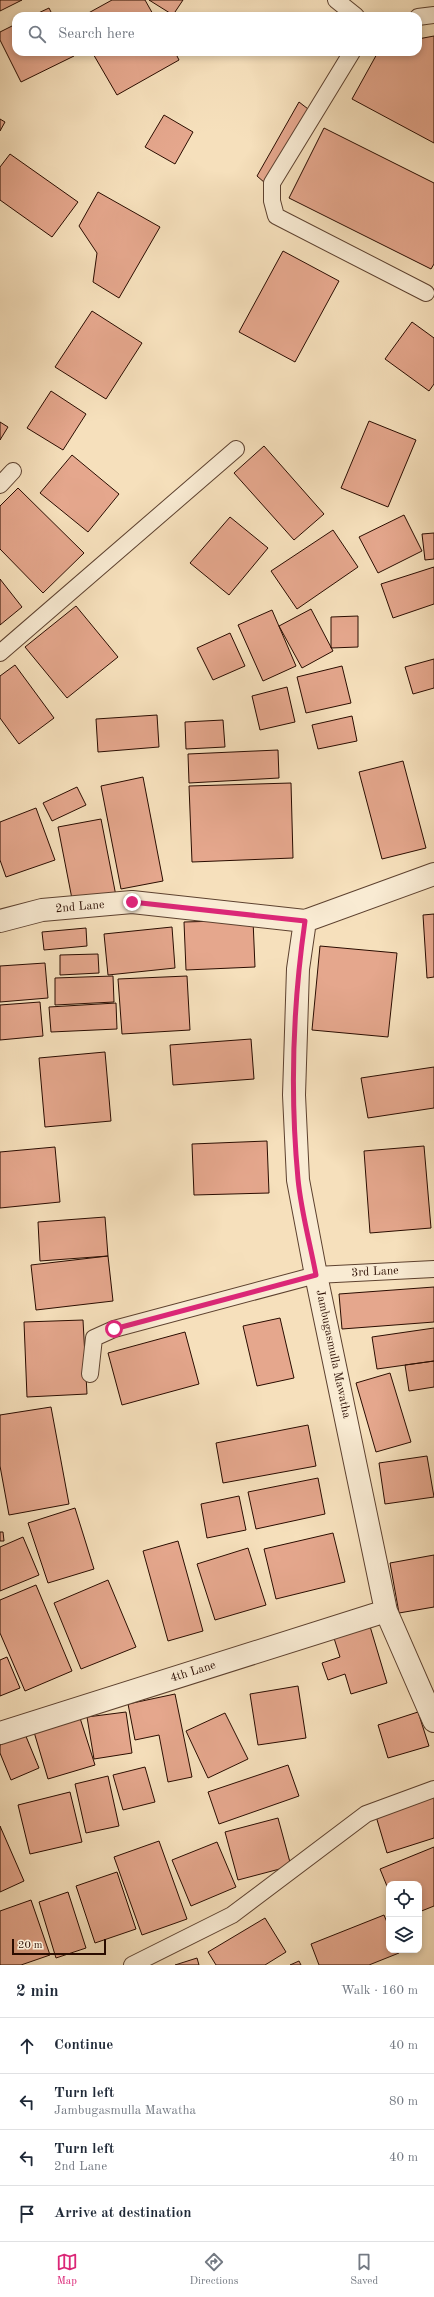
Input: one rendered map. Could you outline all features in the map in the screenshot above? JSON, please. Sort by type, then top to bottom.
[{"type":"street","points":[[305,921],[434,874]]},
{"type":"street","name":"2nd Lane","points":[[0,921],[42,910],[132,902],[305,921]]},
{"type":"street","name":"Jambugasmulla Mawatha","points":[[305,921],[298,969],[294,1095],[298,1180],[316,1275],[386,1611],[434,1721]]},
{"type":"street","name":"4th Lane","points":[[0,1733],[386,1611]]},
{"type":"lane","points":[[336,0],[351,12]]},
{"type":"lane","points":[[422,17],[434,15]]},
{"type":"lane","points":[[350,56],[272,184],[272,200],[276,216],[426,293]]},
{"type":"lane","points":[[0,653],[236,449]]},
{"type":"lane","points":[[0,485],[13,471]]},
{"type":"lane","name":"3rd Lane","points":[[90,1374],[94,1338],[114,1329],[316,1275],[434,1269]]},
{"type":"lane","points":[[132,1965],[232,1915],[366,1814],[434,1789]]},
{"type":"building","points":[[0,0],[22,0],[0,11]]},
{"type":"building","points":[[112,0],[145,0],[152,12],[90,12]]},
{"type":"building","points":[[149,0],[183,0],[175,12],[168,12]]},
{"type":"building","points":[[49,8],[51,12],[40,12]]},
{"type":"building","points":[[12,26],[12,56],[74,56],[21,82],[0,40],[0,32]]},
{"type":"building","points":[[434,36],[434,143],[352,99],[376,56],[422,56],[422,38]]},
{"type":"building","points":[[94,56],[177,56],[179,60],[117,95]]},
{"type":"building","points":[[299,102],[312,112],[265,183],[257,176]]},
{"type":"building","points":[[164,115],[193,132],[175,164],[145,147]]},
{"type":"building","points":[[0,119],[5,122],[0,131]]},
{"type":"building","points":[[324,128],[434,183],[434,264],[431,269],[289,198]]},
{"type":"building","points":[[10,154],[78,202],[52,237],[0,200],[0,167]]},
{"type":"building","points":[[98,192],[160,227],[119,298],[93,282],[97,253],[79,226]]},
{"type":"building","points":[[283,251],[339,281],[295,362],[239,332]]},
{"type":"building","points":[[92,311],[142,343],[106,399],[55,367]]},
{"type":"building","points":[[412,322],[434,338],[434,384],[429,391],[385,359]]},
{"type":"building","points":[[51,391],[86,414],[63,450],[27,428]]},
{"type":"building","points":[[369,421],[416,440],[388,507],[341,488]]},
{"type":"building","points":[[0,422],[8,427],[0,440]]},
{"type":"building","points":[[264,446],[324,514],[294,540],[234,473]]},
{"type":"building","points":[[72,455],[119,494],[88,532],[40,493]]},
{"type":"building","points":[[18,488],[84,553],[43,593],[0,549],[0,506]]},
{"type":"building","points":[[404,515],[422,551],[378,573],[359,537]]},
{"type":"building","points":[[230,517],[268,548],[229,595],[190,563]]},
{"type":"building","points":[[333,530],[358,567],[297,609],[271,571]]},
{"type":"building","points":[[434,533],[434,559],[425,560],[422,534]]},
{"type":"building","points":[[434,567],[434,604],[393,618],[381,584]]},
{"type":"building","points":[[0,579],[22,607],[0,625]]},
{"type":"building","points":[[76,606],[118,657],[67,698],[25,647]]},
{"type":"building","points":[[311,609],[333,651],[302,668],[279,626]]},
{"type":"building","points":[[272,610],[296,666],[263,681],[238,625]]},
{"type":"building","points":[[358,616],[358,647],[331,648],[331,617]]},
{"type":"building","points":[[230,633],[245,666],[213,680],[197,648]]},
{"type":"building","points":[[434,659],[434,688],[413,694],[405,667]]},
{"type":"building","points":[[15,665],[54,718],[19,744],[0,718],[0,676]]},
{"type":"building","points":[[342,666],[351,703],[306,713],[297,677]]},
{"type":"building","points":[[287,687],[295,722],[260,730],[252,696]]},
{"type":"building","points":[[157,715],[159,747],[98,752],[96,719]]},
{"type":"building","points":[[352,716],[357,741],[318,749],[312,725]]},
{"type":"building","points":[[223,720],[225,747],[186,749],[185,722]]},
{"type":"building","points":[[278,750],[279,778],[189,783],[188,754]]},
{"type":"building","points":[[403,761],[426,848],[382,859],[359,772]]},
{"type":"building","points":[[143,777],[163,881],[121,889],[101,786]]},
{"type":"building","points":[[291,783],[293,858],[192,862],[189,786]]},
{"type":"building","points":[[77,787],[86,805],[52,821],[43,803]]},
{"type":"building","points":[[36,808],[55,860],[6,877],[0,860],[0,822]]},
{"type":"building","points":[[101,819],[116,896],[73,904],[58,827]]},
{"type":"building","points":[[434,914],[434,977],[427,978],[423,915]]},
{"type":"building","points":[[253,920],[255,967],[186,970],[184,922]]},
{"type":"building","points":[[172,927],[175,968],[108,975],[104,934]]},
{"type":"building","points":[[86,928],[87,946],[44,950],[42,932]]},
{"type":"building","points":[[320,946],[397,953],[388,1037],[312,1030]]},
{"type":"building","points":[[98,954],[99,973],[60,975],[60,955]]},
{"type":"building","points":[[45,963],[48,998],[0,1002],[0,966]]},
{"type":"building","points":[[113,976],[114,1002],[55,1005],[55,978]]},
{"type":"building","points":[[187,976],[190,1030],[122,1034],[118,979]]},
{"type":"building","points":[[40,1002],[43,1036],[0,1040],[0,1005]]},
{"type":"building","points":[[116,1003],[117,1029],[51,1032],[49,1007]]},
{"type":"building","points":[[251,1039],[254,1079],[173,1085],[170,1045]]},
{"type":"building","points":[[105,1052],[111,1121],[45,1127],[39,1058]]},
{"type":"building","points":[[434,1067],[434,1108],[368,1118],[361,1078]]},
{"type":"building","points":[[267,1141],[269,1193],[194,1195],[192,1144]]},
{"type":"building","points":[[424,1146],[431,1228],[370,1233],[364,1151]]},
{"type":"building","points":[[55,1147],[60,1202],[0,1208],[0,1152]]},
{"type":"building","points":[[105,1217],[108,1256],[40,1261],[38,1222]]},
{"type":"building","points":[[108,1256],[113,1301],[36,1310],[31,1265]]},
{"type":"building","points":[[434,1287],[434,1322],[342,1329],[339,1294]]},
{"type":"building","points":[[280,1318],[294,1378],[257,1386],[243,1326]]},
{"type":"building","points":[[83,1320],[87,1394],[27,1397],[24,1322]]},
{"type":"building","points":[[434,1328],[434,1361],[377,1369],[372,1337]]},
{"type":"building","points":[[185,1332],[199,1384],[122,1405],[108,1353]]},
{"type":"building","points":[[434,1361],[434,1387],[409,1391],[405,1365]]},
{"type":"building","points":[[390,1373],[411,1442],[376,1452],[356,1383]]},
{"type":"building","points":[[51,1407],[69,1504],[9,1515],[0,1466],[0,1415]]},
{"type":"building","points":[[308,1425],[316,1466],[223,1483],[216,1443]]},
{"type":"building","points":[[427,1456],[434,1497],[385,1504],[379,1463]]},
{"type":"building","points":[[318,1478],[325,1514],[256,1529],[248,1492]]},
{"type":"building","points":[[239,1496],[246,1530],[207,1538],[201,1504]]},
{"type":"building","points":[[75,1508],[94,1569],[48,1583],[28,1523]]},
{"type":"building","points":[[0,1532],[3,1532],[4,1541],[0,1541]]},
{"type":"building","points":[[333,1533],[345,1582],[276,1599],[264,1549]]},
{"type":"building","points":[[23,1537],[39,1575],[0,1591],[0,1547]]},
{"type":"building","points":[[178,1541],[203,1631],[168,1641],[143,1551]]},
{"type":"building","points":[[248,1548],[266,1605],[215,1620],[197,1564]]},
{"type":"building","points":[[434,1555],[434,1607],[399,1613],[390,1563]]},
{"type":"building","points":[[108,1580],[136,1647],[81,1669],[54,1603]]},
{"type":"building","points":[[36,1585],[72,1671],[25,1691],[0,1633],[0,1600]]},
{"type":"building","points":[[369,1623],[387,1683],[351,1694],[345,1674],[328,1680],[322,1663],[340,1657],[333,1635]]},
{"type":"building","points":[[7,1657],[20,1688],[0,1696],[0,1660]]},
{"type":"building","points":[[298,1686],[306,1738],[258,1745],[250,1694]]},
{"type":"building","points":[[175,1694],[192,1777],[168,1782],[159,1735],[135,1740],[128,1704]]},
{"type":"building","points":[[126,1712],[132,1753],[94,1759],[87,1717]]},
{"type":"building","points":[[418,1712],[429,1746],[388,1758],[378,1725]]},
{"type":"building","points":[[225,1713],[248,1759],[208,1778],[186,1731]]},
{"type":"building","points":[[80,1718],[95,1765],[48,1779],[34,1732]]},
{"type":"building","points":[[25,1734],[39,1768],[11,1780],[0,1753],[0,1745]]},
{"type":"building","points":[[288,1765],[299,1796],[219,1824],[208,1792]]},
{"type":"building","points":[[145,1767],[155,1802],[123,1810],[113,1775]]},
{"type":"building","points":[[108,1776],[119,1826],[86,1833],[75,1784]]},
{"type":"building","points":[[70,1792],[82,1842],[30,1854],[18,1805]]},
{"type":"building","points":[[434,1796],[434,1838],[387,1853],[375,1813]]},
{"type":"building","points":[[278,1818],[291,1866],[238,1880],[225,1832]]},
{"type":"building","points":[[0,1826],[24,1881],[0,1892]]},
{"type":"building","points":[[159,1841],[187,1919],[142,1935],[114,1857]]},
{"type":"building","points":[[217,1842],[236,1887],[191,1906],[172,1860]]},
{"type":"building","points":[[434,1847],[434,1906],[422,1911],[422,1881],[386,1881],[386,1884],[380,1869]]},
{"type":"building","points":[[117,1872],[136,1929],[95,1943],[76,1886]]},
{"type":"building","points":[[68,1892],[86,1948],[56,1958],[39,1902]]},
{"type":"building","points":[[31,1900],[50,1955],[21,1965],[0,1965],[0,1911]]},
{"type":"building","points":[[384,1915],[386,1920],[386,1953],[399,1953],[369,1965],[319,1965],[311,1944]]},
{"type":"building","points":[[265,1918],[286,1952],[265,1965],[216,1965],[208,1952]]},
{"type":"building","points":[[197,1958],[199,1965],[175,1965]]},
{"type":"building","points":[[299,1961],[301,1965],[290,1965]]},
{"type":"route","points":[[114,1329],[316,1275],[298,1180],[294,1095],[298,969],[305,921],[132,902]]}]
